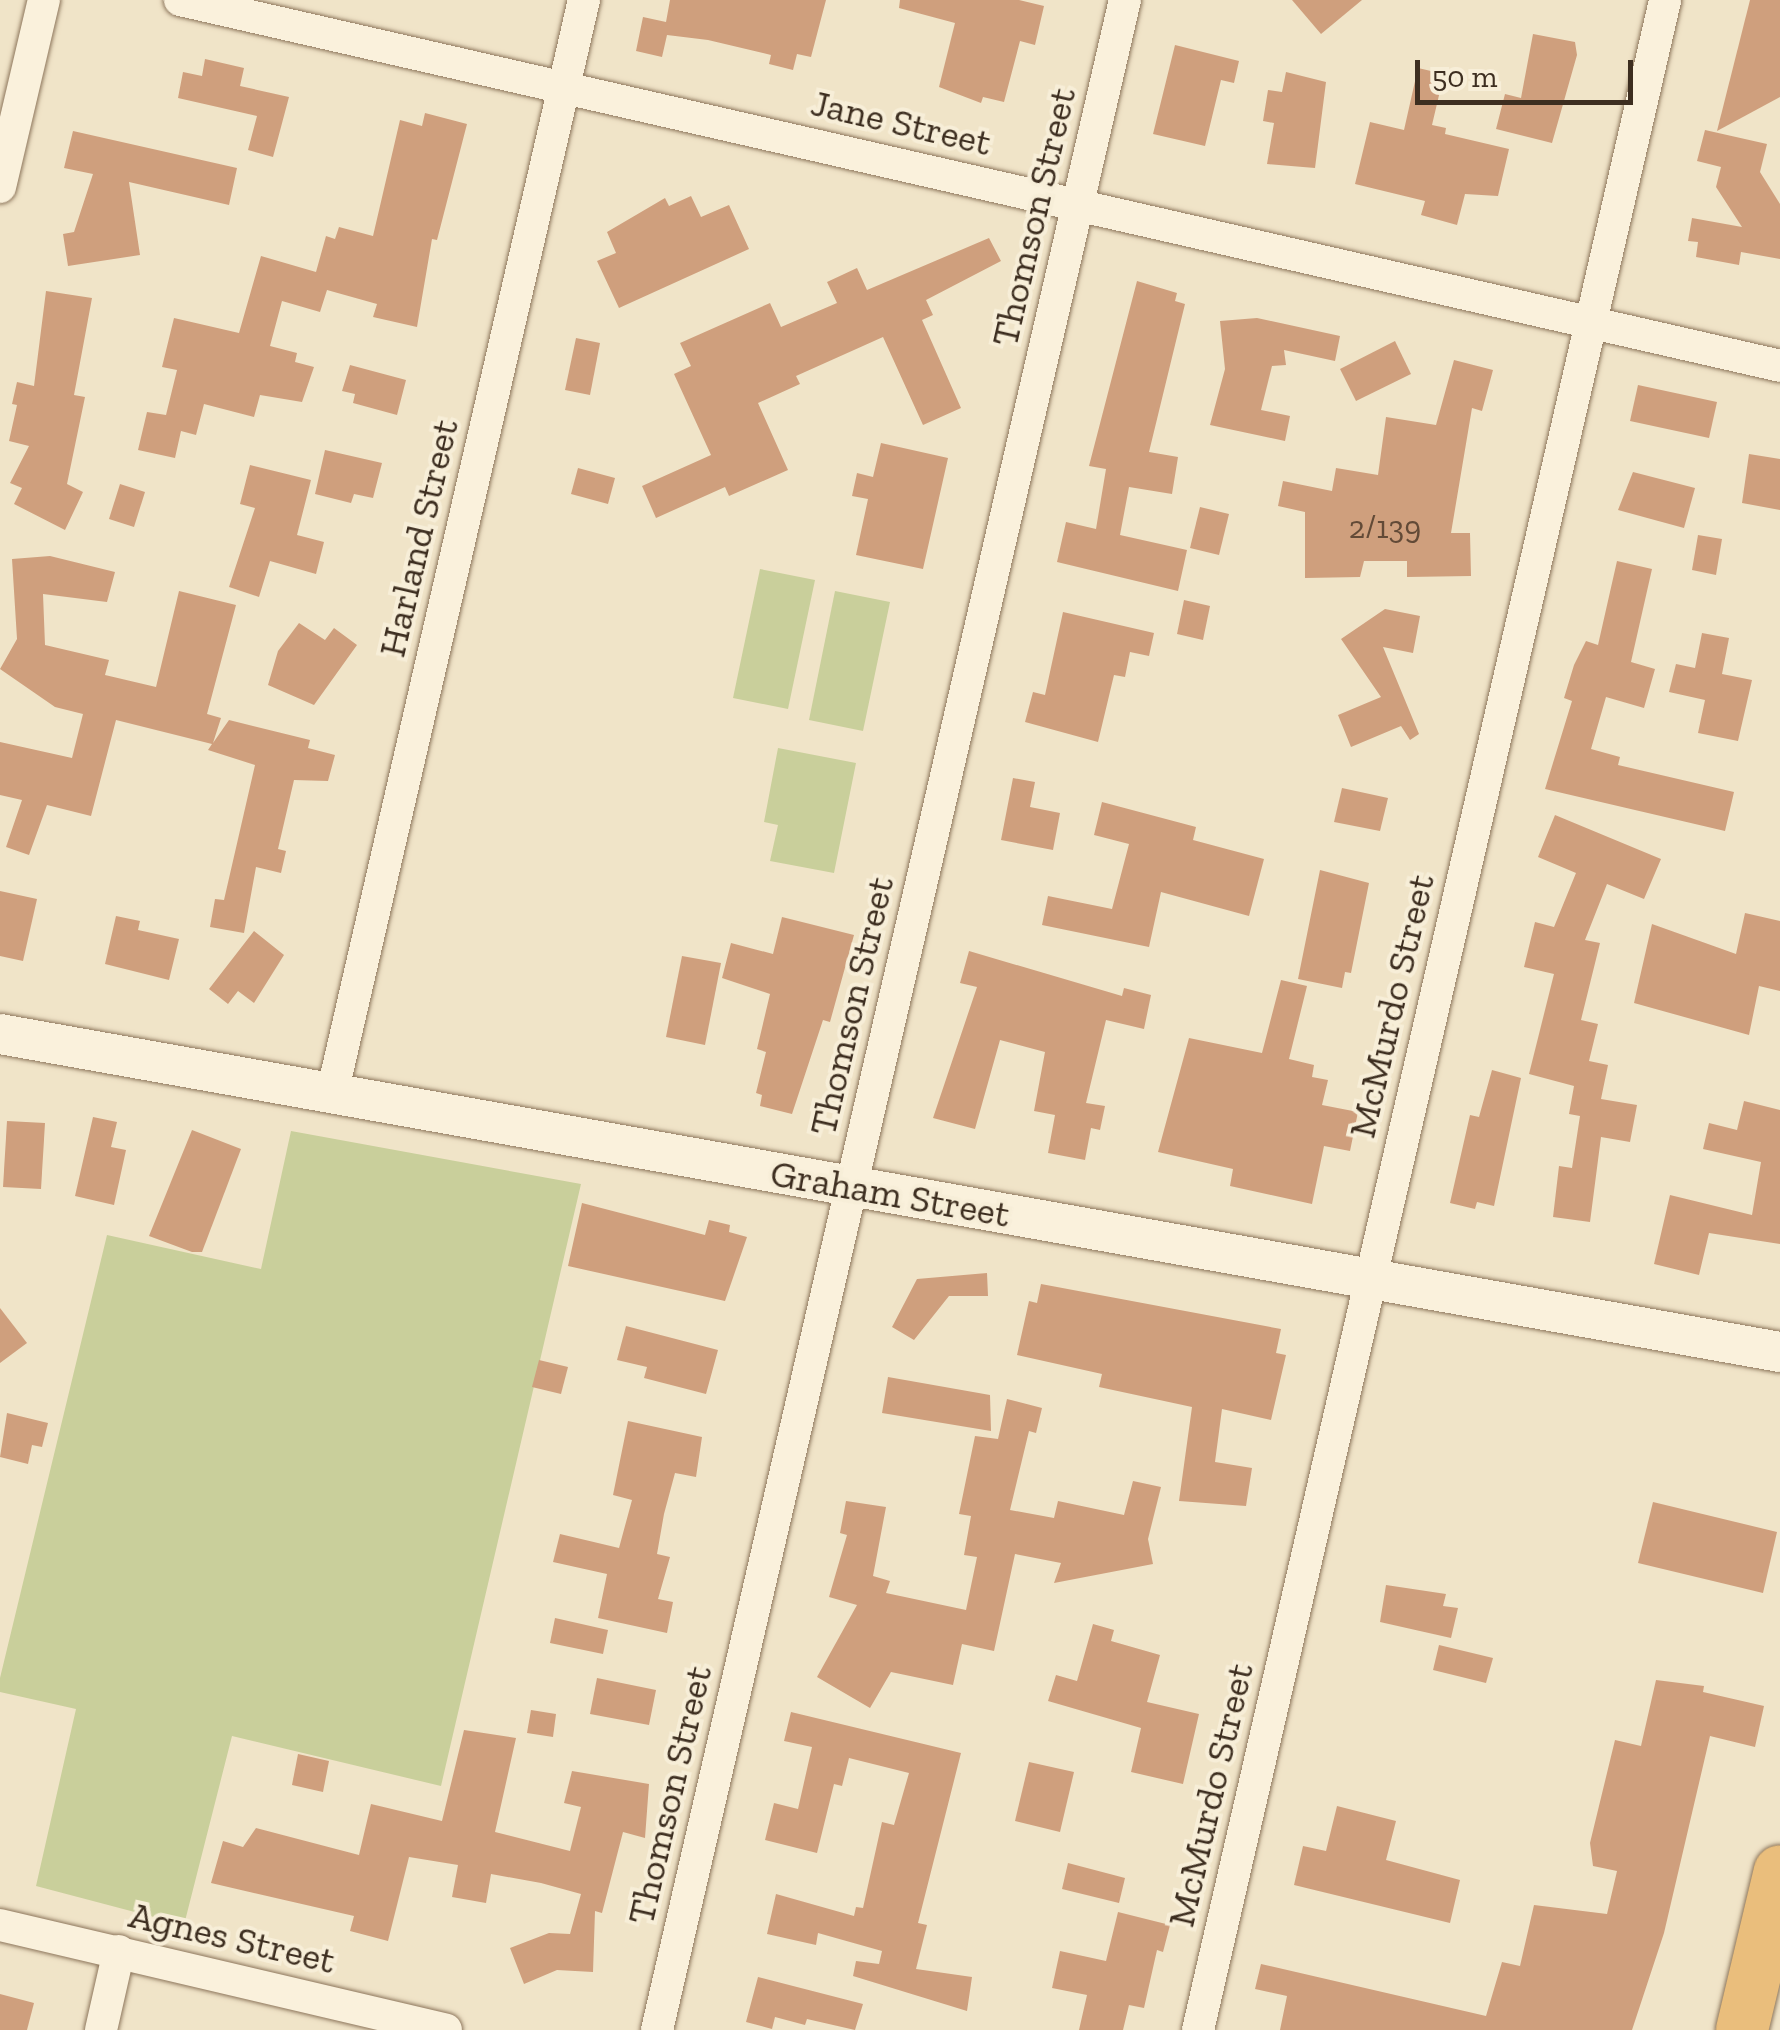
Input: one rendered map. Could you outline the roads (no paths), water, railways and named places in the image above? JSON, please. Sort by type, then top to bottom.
[{"type":"highway","points":[[1742,2030],[1780,1871]]},
{"type":"street","points":[[0,187],[44,0]]},
{"type":"street","name":"Jane Street","points":[[180,0],[1780,366]]},
{"type":"street","name":"Harland Street","points":[[332,1094],[584,0]]},
{"type":"street","name":"Thomson Street","points":[[657,2030],[1125,0]]},
{"type":"street","name":"McMurdo Street","points":[[1198,2030],[1664,0]]},
{"type":"street","name":"Graham Street","points":[[0,1034],[851,1190],[1780,1352]]},
{"type":"street","name":"Agnes Street","points":[[0,1924],[446,2030]]},
{"type":"street","points":[[101,2030],[118,1951]]}]
